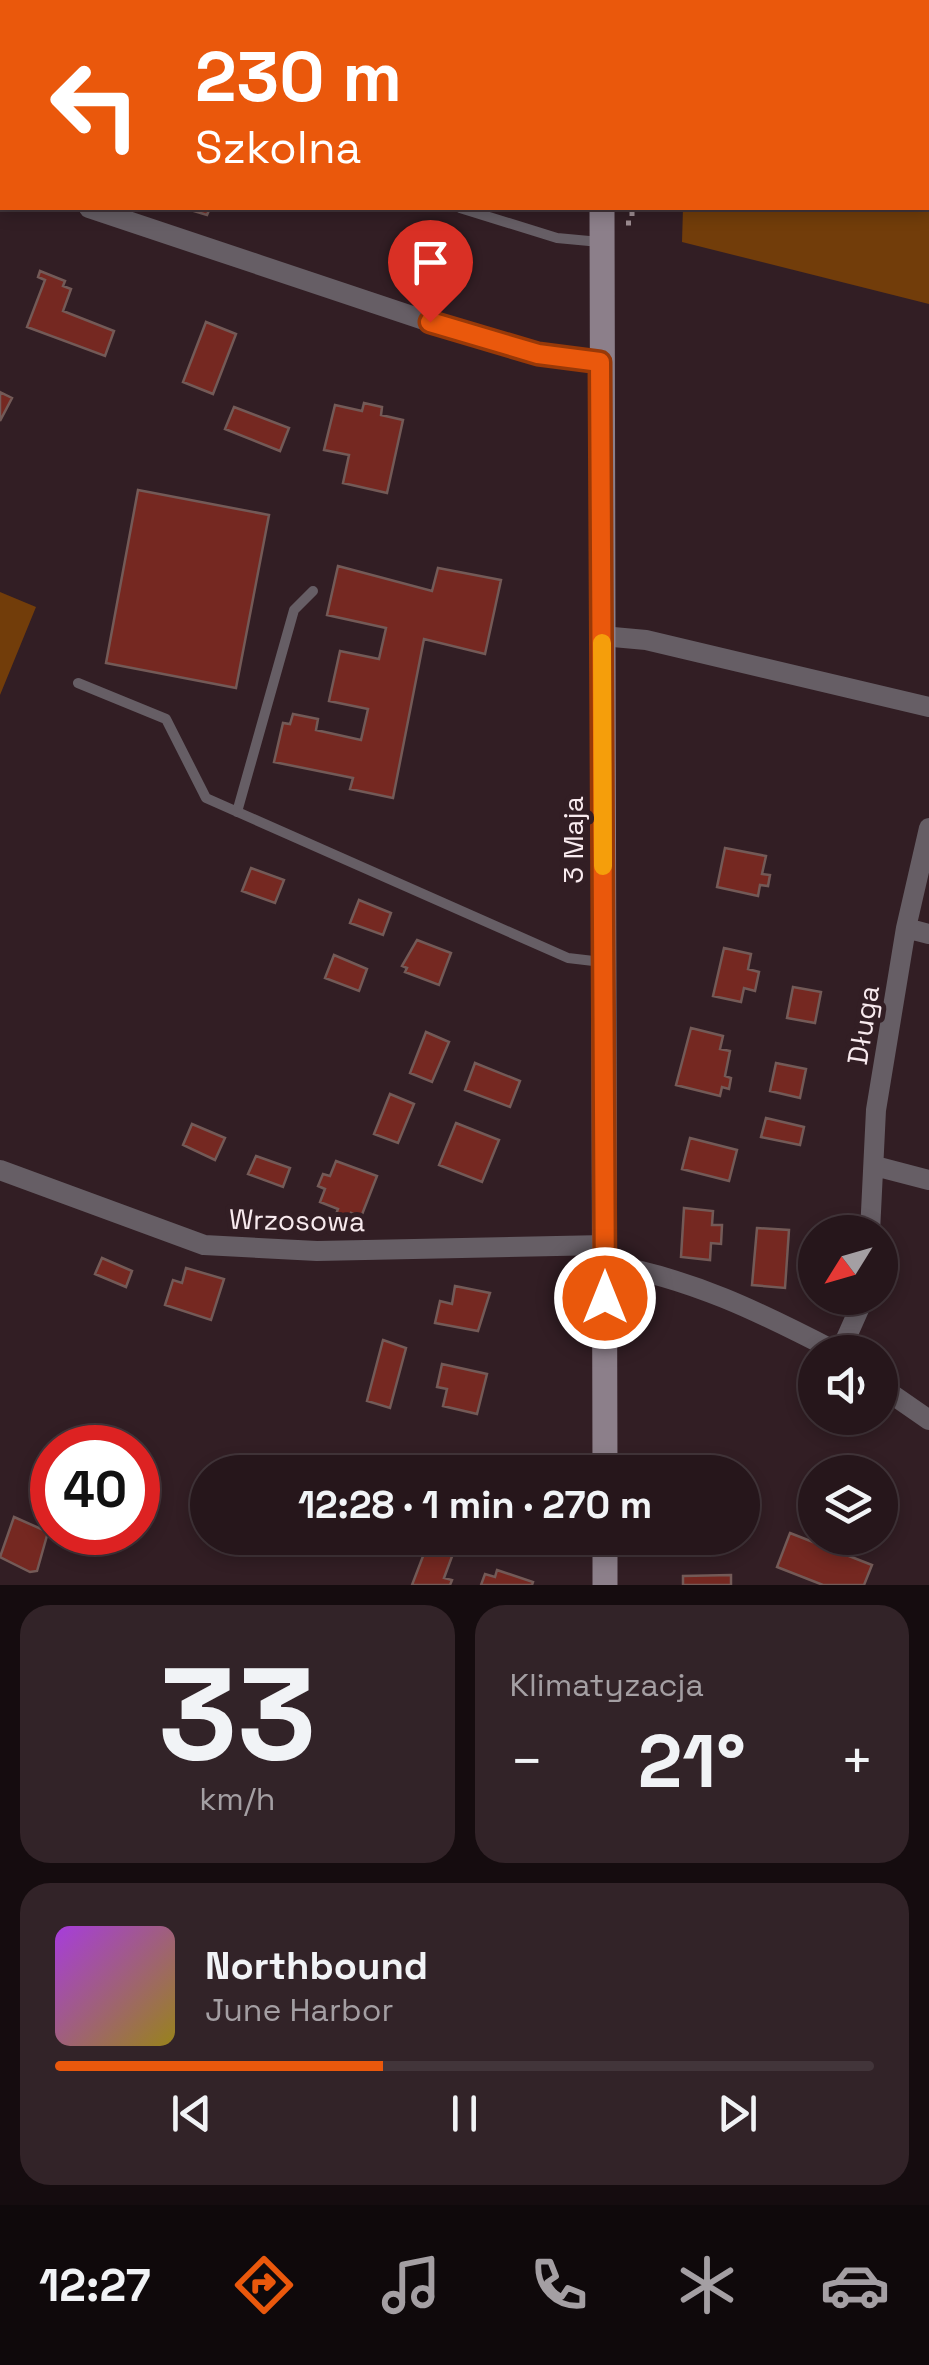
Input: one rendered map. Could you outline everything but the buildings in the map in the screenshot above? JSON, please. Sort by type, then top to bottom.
[{"type":"street","points":[[95,210],[430,322],[538,354],[600,362]]},
{"type":"street","name":"3 Maja","points":[[602,210],[605,1455]]},
{"type":"street","points":[[602,636],[646,640],[929,707]]},
{"type":"street","name":"Długa","points":[[871,1215],[876,1110],[906,928],[929,828]]},
{"type":"street","points":[[906,928],[929,934]]},
{"type":"street","points":[[875,1166],[929,1180]]},
{"type":"street","name":"Wrzosowa","points":[[0,1170],[204,1246],[605,1254]]},
{"type":"street","points":[[605,1254],[661,1272],[805,1335]]},
{"type":"street","points":[[898,1398],[929,1420]]},
{"type":"street","points":[[605,1555],[605,1585]]},
{"type":"lane","points":[[466,210],[557,238],[601,242]]},
{"type":"lane","points":[[237,812],[294,610],[313,590]]},
{"type":"lane","points":[[78,683],[166,719],[206,798],[568,958],[604,962]]},
{"type":"shaded area","points":[[683,210],[929,210],[929,304],[682,242]]},
{"type":"shaded area","points":[[0,592],[36,607],[0,695]]},
{"type":"slow traffic","points":[[602,643],[603,866]]},
{"type":"route","points":[[430,322],[538,354],[600,362],[605,1298]]}]
